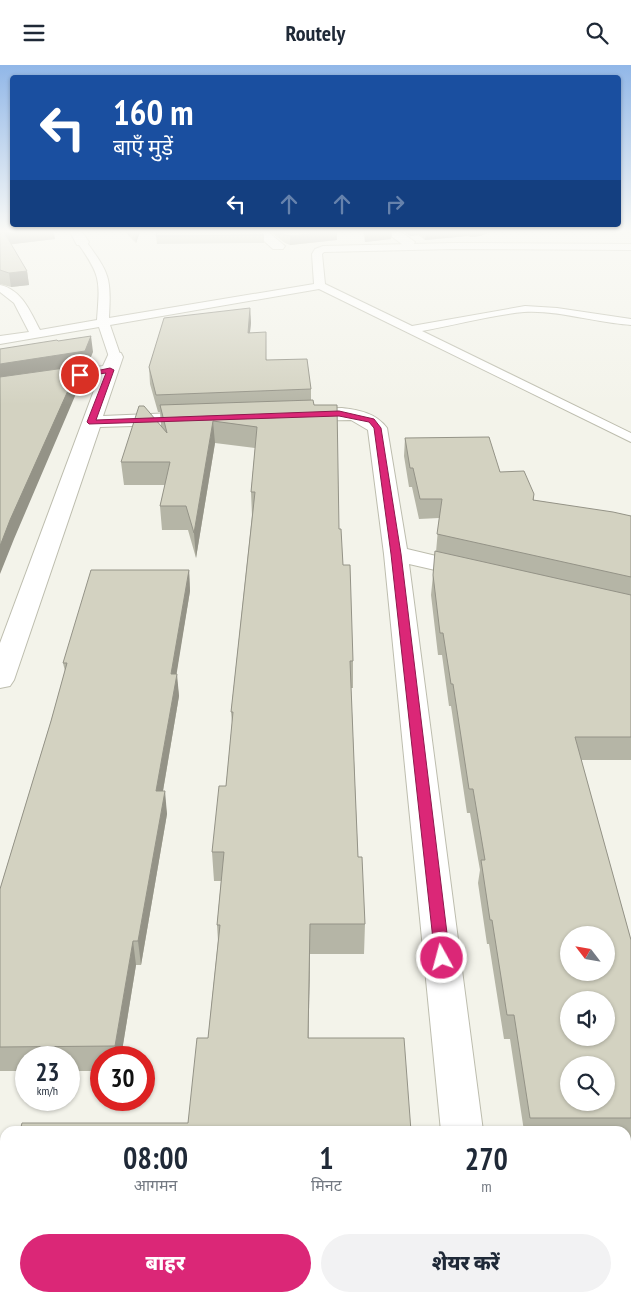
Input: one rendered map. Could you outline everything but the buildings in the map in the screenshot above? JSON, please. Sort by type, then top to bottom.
[{"type":"street","points":[[0,387],[113,363]]},
{"type":"street","points":[[0,680],[113,363]]},
{"type":"street","points":[[282,415],[351,415],[371,421],[378,428],[396,554],[461,1126]]},
{"type":"street","points":[[91,422],[215,418]]},
{"type":"street","points":[[396,554],[490,575]]},
{"type":"lane","points":[[5,290],[17,298],[36,334]]},
{"type":"lane","points":[[105,290],[103,321],[113,363]]},
{"type":"lane","points":[[0,340],[103,321],[297,290]]},
{"type":"lane","points":[[328,290],[631,438]]},
{"type":"lane","points":[[411,330],[525,309],[557,311],[614,321],[631,321]]},
{"type":"route","points":[[80,375],[110,370],[91,422],[339,413],[371,421],[378,428],[396,554],[442,958]]}]
